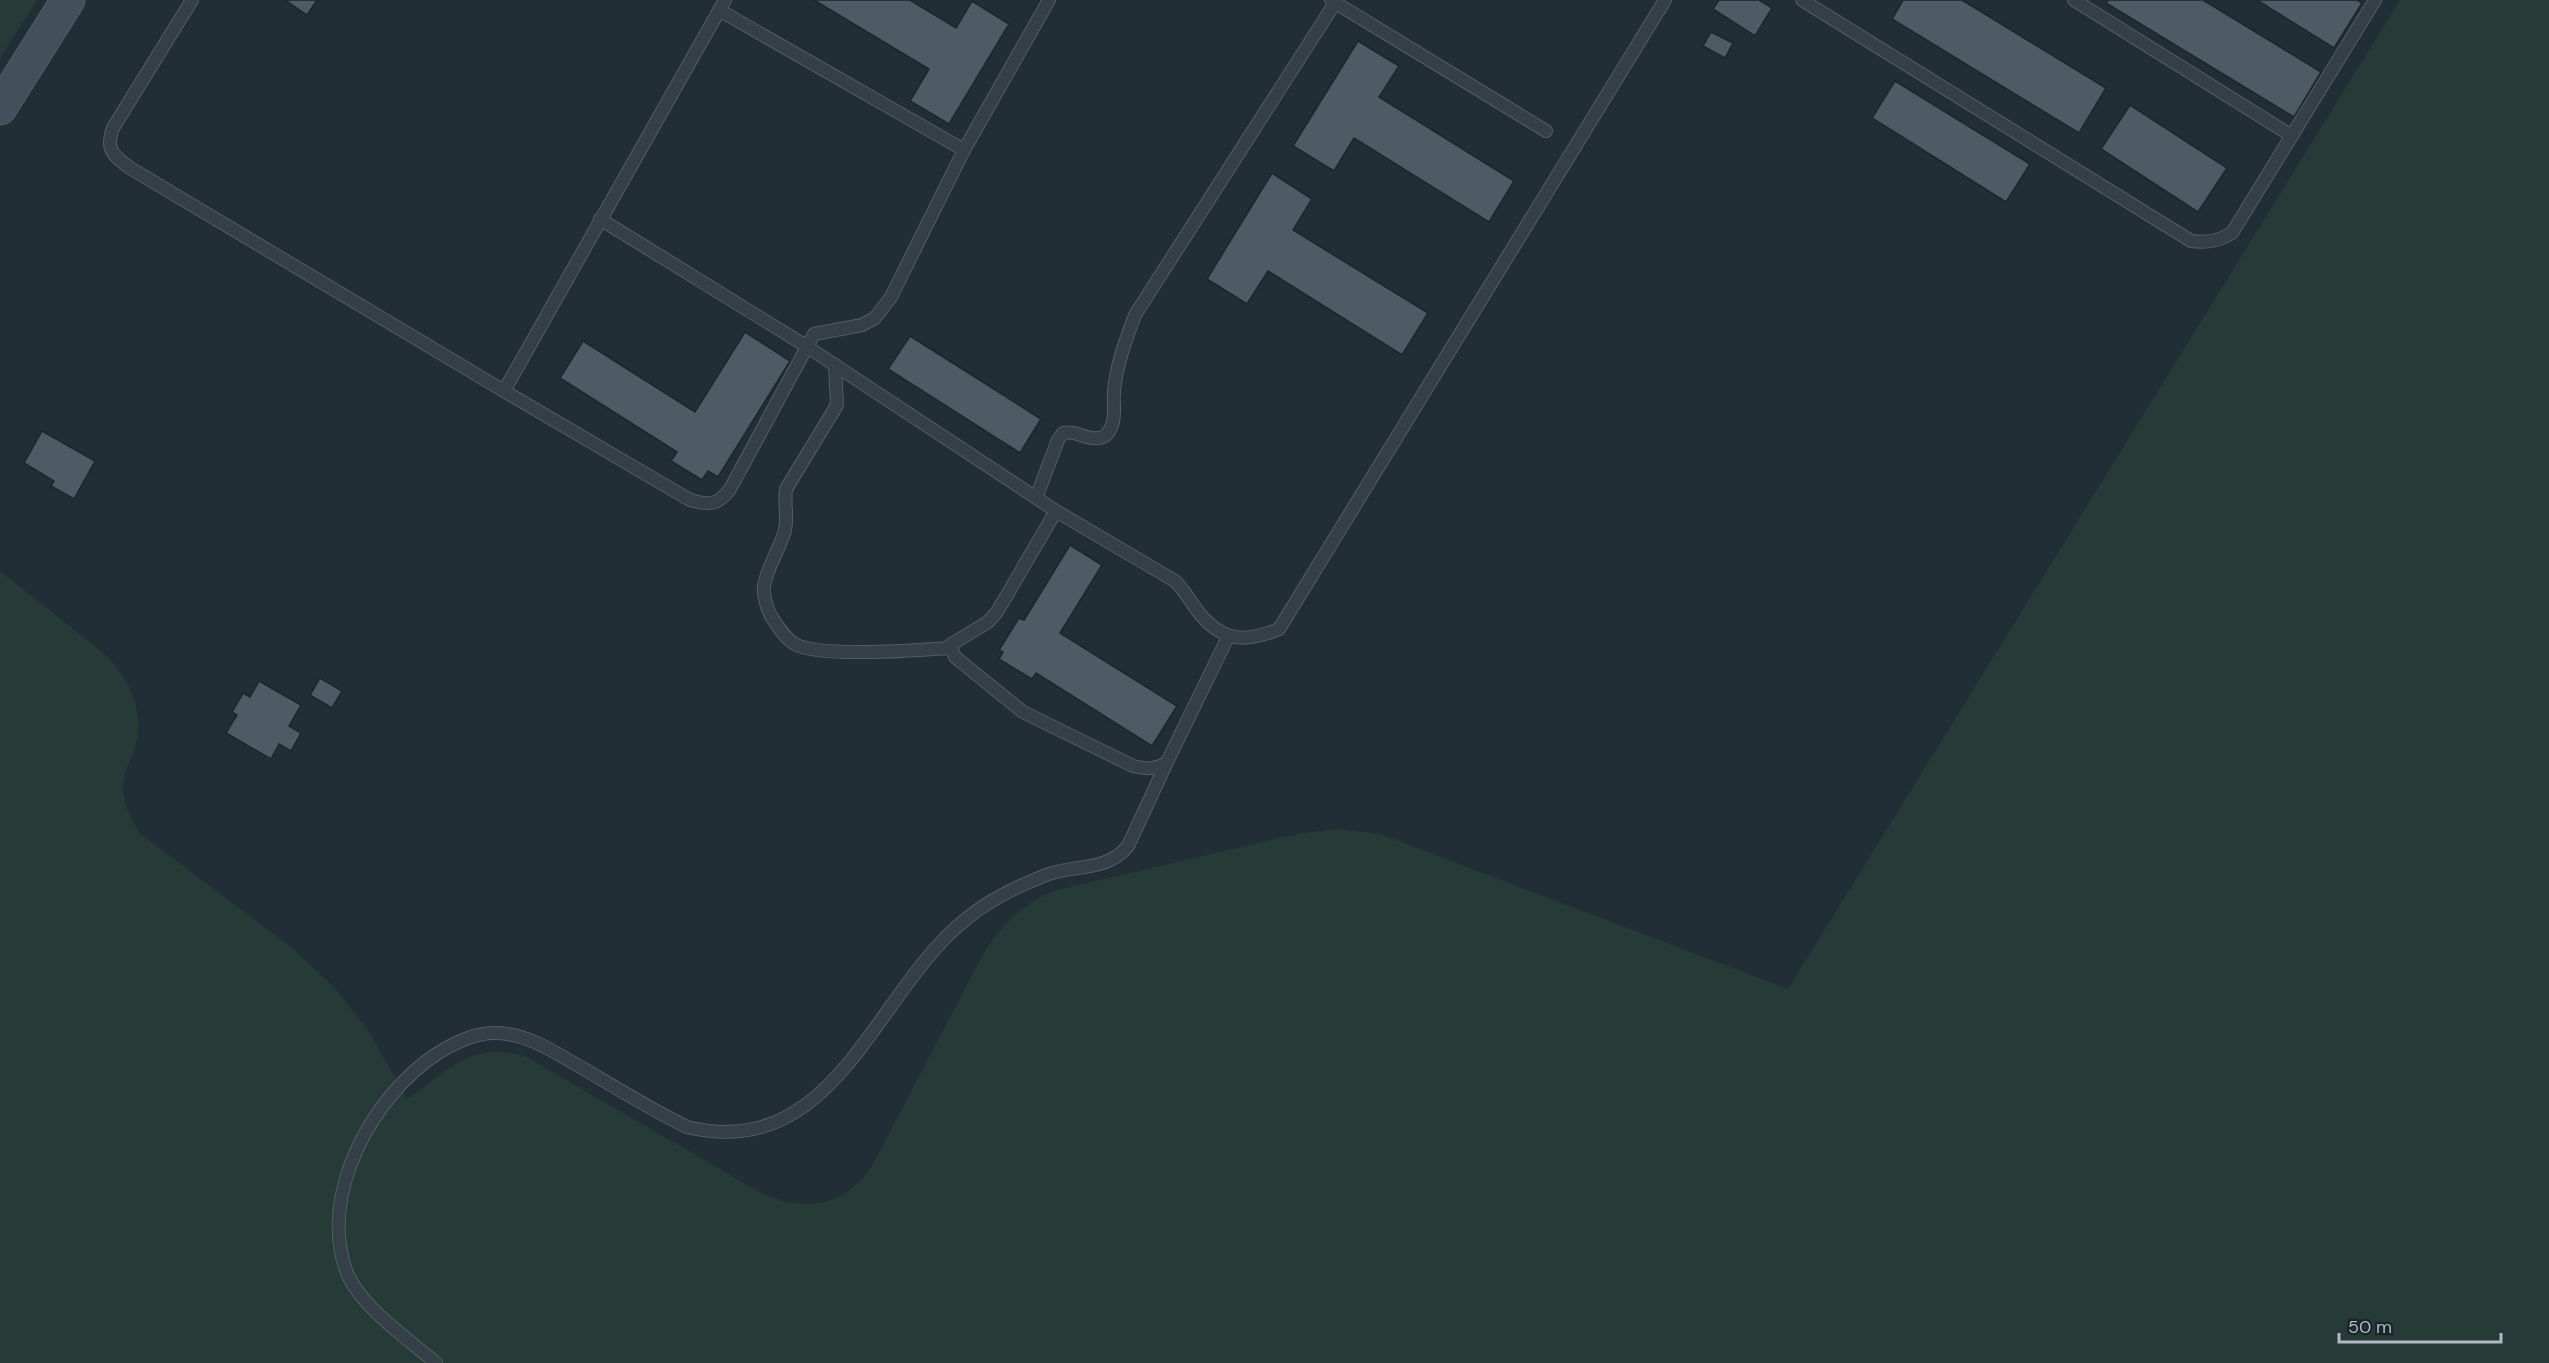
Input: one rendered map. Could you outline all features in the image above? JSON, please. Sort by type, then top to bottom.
[{"type":"main road","points":[[0,108],[68,0]]},
{"type":"lane","points":[[192,0],[113,128],[109,139],[111,150],[117,158],[130,168],[504,391],[690,500],[704,504],[715,504],[724,498],[730,489],[814,334],[862,325],[875,318],[891,297],[964,150],[1049,0]]},
{"type":"lane","points":[[600,219],[806,346],[1056,511],[1175,580],[1187,593],[1199,613],[1228,637],[1244,639],[1261,636],[1279,629],[1665,0]]},
{"type":"lane","points":[[1802,0],[2191,242],[2205,243],[2232,233],[2375,0]]},
{"type":"lane","points":[[2074,0],[2292,136]]},
{"type":"lane","points":[[1036,498],[1058,440],[1063,433],[1076,432],[1099,438],[1106,435],[1112,427],[1119,359],[1136,315],[1333,1],[1546,131]]},
{"type":"lane","points":[[504,391],[722,5],[964,150]]},
{"type":"lane","points":[[835,365],[837,405],[786,489],[784,502],[787,515],[784,532],[764,586],[768,610],[780,631],[795,645],[817,650],[890,652],[949,648],[955,641],[988,622],[997,612],[1056,511]]},
{"type":"lane","points":[[436,1363],[357,1291],[345,1264],[339,1234],[342,1194],[356,1152],[379,1110],[410,1074],[426,1061],[462,1040],[478,1034],[512,1034],[545,1047],[687,1127],[708,1132],[729,1133],[751,1130],[773,1123],[810,1102],[844,1072],[921,963],[966,919],[996,899],[1045,876],[1072,868],[1106,864],[1122,853],[1128,846],[1228,637]]},
{"type":"lane","points":[[949,648],[955,657],[1023,712],[1133,766],[1147,770],[1160,767],[1167,762]]},
{"type":"green space","points":[[0,0],[37,0],[0,58]]},
{"type":"green space","points":[[2400,0],[2549,0],[2549,1363],[0,1363],[0,571],[110,659],[132,692],[136,704],[138,730],[136,744],[123,782],[123,790],[129,814],[141,834],[291,947],[332,985],[368,1030],[407,1099],[459,1062],[472,1056],[503,1052],[523,1055],[765,1195],[781,1200],[811,1204],[825,1202],[850,1190],[861,1179],[872,1166],[981,958],[995,936],[1013,916],[1035,900],[1057,890],[1301,833],[1339,829],[1380,834],[1788,989]]},
{"type":"building","points":[[285,0],[317,0],[307,15]]},
{"type":"building","points":[[814,0],[910,0],[956,28],[972,1],[1009,24],[949,124],[910,101],[929,69]]},
{"type":"building","points":[[1719,0],[1759,0],[1772,8],[1755,36],[1713,9]]},
{"type":"building","points":[[1903,0],[1962,0],[2106,88],[2079,133],[1892,19]]},
{"type":"building","points":[[2108,0],[2203,0],[2321,72],[2294,117],[2106,3]]},
{"type":"building","points":[[2257,0],[2357,0],[2362,3],[2334,48]]},
{"type":"building","points":[[1711,32],[1733,43],[1725,58],[1703,46]]},
{"type":"building","points":[[1358,41],[1399,66],[1379,97],[1514,181],[1489,222],[1354,138],[1334,171],[1293,146]]},
{"type":"building","points":[[1895,81],[2030,164],[2006,202],[1872,118]]},
{"type":"building","points":[[2130,105],[2227,168],[2198,212],[2101,149]]},
{"type":"building","points":[[1272,173],[1312,199],[1293,230],[1428,313],[1402,355],[1268,271],[1247,304],[1207,279]]},
{"type":"building","points":[[745,332],[790,361],[718,477],[708,471],[702,480],[671,461],[677,452],[560,378],[583,341],[695,412]]},
{"type":"building","points":[[910,336],[1041,419],[1020,453],[888,369]]},
{"type":"building","points":[[42,431],[95,461],[74,499],[51,486],[54,481],[24,463]]},
{"type":"building","points":[[1070,545],[1102,565],[1060,633],[1177,706],[1152,746],[1036,673],[1032,679],[999,659],[1003,652],[999,650],[1019,618],[1024,620]]},
{"type":"building","points":[[320,678],[342,691],[332,708],[310,695]]},
{"type":"building","points":[[259,681],[301,705],[289,726],[301,733],[291,751],[279,744],[271,759],[226,733],[237,715],[232,712],[243,693],[250,697]]}]
